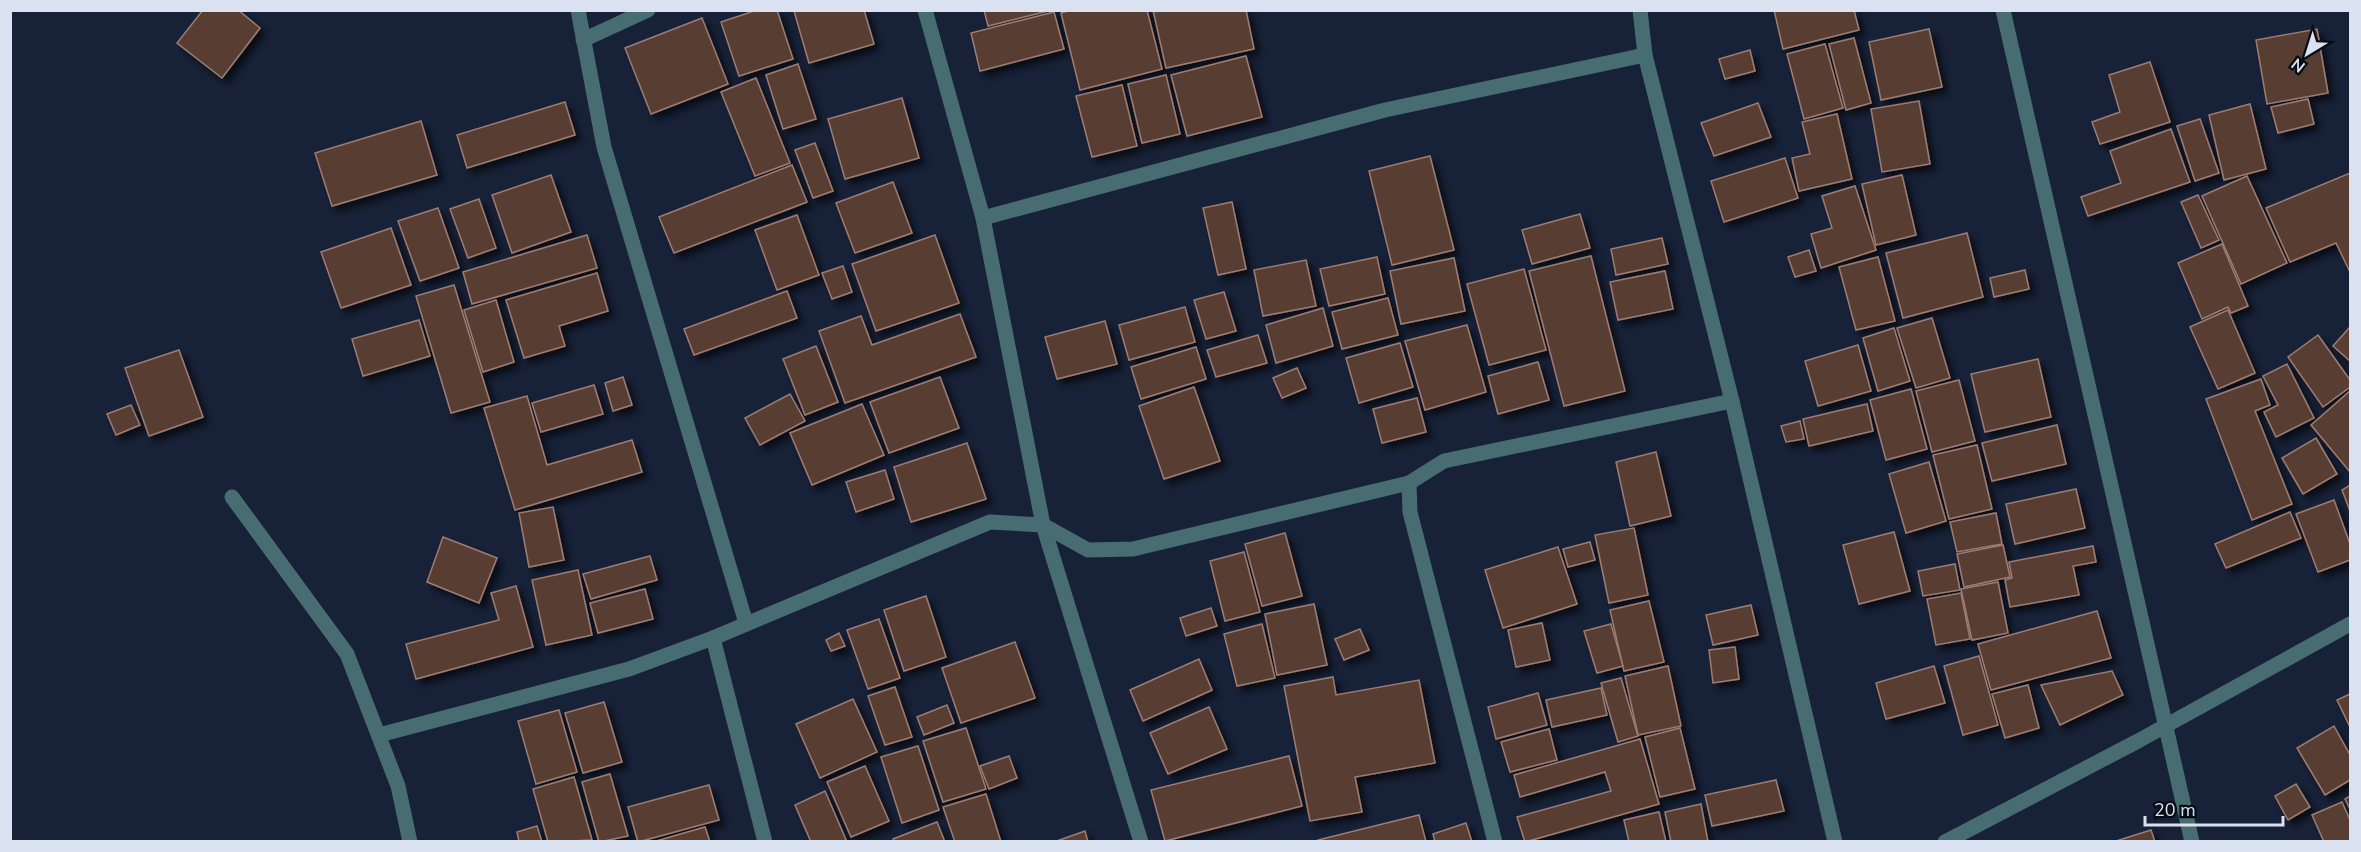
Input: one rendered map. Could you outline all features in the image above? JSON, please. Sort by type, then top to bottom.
[{"type":"street","points":[[578,10],[604,147],[746,623]]},
{"type":"street","points":[[584,40],[648,10]]},
{"type":"street","points":[[925,10],[983,218],[1043,525],[1141,842]]},
{"type":"street","points":[[1640,10],[1645,56],[1732,401],[1835,842]]},
{"type":"street","points":[[2004,10],[2168,725],[2192,842]]},
{"type":"street","points":[[983,218],[1385,110],[1645,56]]},
{"type":"street","points":[[379,735],[629,669],[713,638],[990,522],[1043,525],[1088,550],[1133,549],[1409,483],[1444,461],[1732,401]]},
{"type":"street","points":[[1409,483],[1410,512],[1495,842]]},
{"type":"street","points":[[232,497],[347,654],[398,786],[410,842]]},
{"type":"street","points":[[1945,842],[2168,725],[2350,624]]},
{"type":"street","points":[[713,638],[765,842]]},
{"type":"building","points":[[203,10],[238,10],[260,28],[222,78],[177,43]]},
{"type":"building","points":[[757,10],[777,10],[793,59],[739,76],[721,22]]},
{"type":"building","points":[[864,10],[874,44],[809,63],[794,11]]},
{"type":"building","points":[[984,10],[1052,10],[988,26]]},
{"type":"building","points":[[1072,10],[1147,10],[1162,69],[1080,90],[1061,13]]},
{"type":"building","points":[[1153,10],[1246,10],[1254,49],[1166,68]]},
{"type":"building","points":[[1774,10],[1854,10],[1859,30],[1783,49]]},
{"type":"building","points":[[1054,12],[1064,49],[980,71],[971,33]]},
{"type":"building","points":[[702,18],[728,84],[651,114],[625,48]]},
{"type":"building","points":[[1929,29],[1942,87],[1881,100],[1869,42]]},
{"type":"building","points":[[2317,29],[2328,93],[2267,104],[2256,40]]},
{"type":"building","points":[[1854,38],[1871,103],[1846,110],[1829,44]]},
{"type":"building","points":[[1825,44],[1843,108],[1804,119],[1787,54]]},
{"type":"building","points":[[1750,50],[1755,71],[1725,79],[1719,59]]},
{"type":"building","points":[[1246,56],[1262,117],[1187,136],[1171,75]]},
{"type":"building","points":[[2150,62],[2170,122],[2100,144],[2092,122],[2120,112],[2109,75]]},
{"type":"building","points":[[798,64],[816,119],[783,129],[766,75]]},
{"type":"building","points":[[1166,75],[1180,134],[1142,143],[1128,84]]},
{"type":"building","points":[[756,78],[790,163],[755,176],[721,92]]},
{"type":"building","points":[[1122,85],[1137,146],[1092,157],[1076,96]]},
{"type":"building","points":[[902,98],[919,158],[845,179],[828,119]]},
{"type":"building","points":[[2308,99],[2314,124],[2278,133],[2271,107]]},
{"type":"building","points":[[1919,101],[1930,164],[1882,172],[1871,109]]},
{"type":"building","points":[[565,102],[575,135],[467,168],[457,135]]},
{"type":"building","points":[[1758,103],[1771,137],[1714,156],[1701,123]]},
{"type":"building","points":[[2250,104],[2266,169],[2224,180],[2209,115]]},
{"type":"building","points":[[1837,114],[1852,179],[1799,191],[1792,158],[1810,154],[1802,122]]},
{"type":"building","points":[[2200,119],[2219,173],[2195,181],[2177,126]]},
{"type":"building","points":[[421,121],[437,175],[332,206],[315,153]]},
{"type":"building","points":[[2171,129],[2190,182],[2088,216],[2081,197],[2121,183],[2110,151]]},
{"type":"building","points":[[815,143],[833,191],[813,198],[795,150]]},
{"type":"building","points":[[1430,156],[1454,250],[1392,265],[1369,171]]},
{"type":"building","points":[[1785,158],[1798,198],[1724,222],[1711,181]]},
{"type":"building","points":[[792,165],[807,202],[674,253],[659,217]]},
{"type":"building","points":[[2350,173],[2350,272],[2336,243],[2290,262],[2266,208]]},
{"type":"building","points":[[551,175],[571,232],[512,253],[492,195]]},
{"type":"building","points":[[1902,175],[1916,235],[1876,245],[1862,184]]},
{"type":"building","points":[[2247,176],[2287,263],[2241,284],[2202,196]]},
{"type":"building","points":[[893,182],[912,233],[855,253],[836,203]]},
{"type":"building","points":[[1855,186],[1876,250],[1821,268],[1811,234],[1832,228],[1822,196]]},
{"type":"building","points":[[2198,195],[2219,240],[2201,248],[2181,202]]},
{"type":"building","points":[[479,199],[496,248],[468,258],[450,209]]},
{"type":"building","points":[[1232,202],[1246,269],[1218,275],[1203,208]]},
{"type":"building","points":[[438,208],[459,268],[420,281],[398,221]]},
{"type":"building","points":[[1580,214],[1590,248],[1532,264],[1522,230]]},
{"type":"building","points":[[797,215],[819,275],[777,290],[755,230]]},
{"type":"building","points":[[391,228],[411,285],[341,308],[321,252]]},
{"type":"building","points":[[1967,233],[1983,297],[1903,318],[1886,253]]},
{"type":"building","points":[[587,235],[597,268],[472,304],[463,272]]},
{"type":"building","points":[[935,235],[959,303],[876,331],[852,264]]},
{"type":"building","points":[[1662,238],[1668,264],[1616,275],[1611,249]]},
{"type":"building","points":[[2222,244],[2248,306],[2231,313],[2228,307],[2202,319],[2178,263]]},
{"type":"building","points":[[1809,250],[1816,271],[1795,277],[1788,257]]},
{"type":"building","points":[[1591,256],[1625,391],[1564,406],[1529,271]]},
{"type":"building","points":[[1377,257],[1385,294],[1329,306],[1320,269]]},
{"type":"building","points":[[1878,257],[1895,321],[1856,330],[1839,267]]},
{"type":"building","points":[[1454,258],[1465,311],[1401,324],[1390,271]]},
{"type":"building","points":[[1306,260],[1316,306],[1263,316],[1254,270]]},
{"type":"building","points":[[843,266],[852,292],[832,299],[822,273]]},
{"type":"building","points":[[1524,269],[1546,350],[1489,365],[1467,284]]},
{"type":"building","points":[[2025,270],[2029,289],[1994,297],[1990,278]]},
{"type":"building","points":[[1665,271],[1673,309],[1618,320],[1610,282]]},
{"type":"building","points":[[597,273],[608,311],[559,326],[565,346],[524,358],[506,300]]},
{"type":"building","points":[[454,285],[490,402],[451,413],[416,296]]},
{"type":"building","points":[[787,291],[797,318],[694,355],[684,329]]},
{"type":"building","points":[[1224,292],[1236,331],[1206,339],[1194,300]]},
{"type":"building","points":[[1388,298],[1398,335],[1342,349],[1332,312]]},
{"type":"building","points":[[496,300],[514,362],[483,372],[464,310]]},
{"type":"building","points":[[1185,307],[1195,342],[1129,360],[1119,325]]},
{"type":"building","points":[[1323,308],[1333,346],[1276,363],[1266,325]]},
{"type":"building","points":[[2228,310],[2255,373],[2218,389],[2190,327]]},
{"type":"building","points":[[960,314],[976,357],[845,403],[819,331],[861,316],[872,345]]},
{"type":"building","points":[[1932,318],[1950,378],[1916,388],[1897,328]]},
{"type":"building","points":[[419,320],[430,356],[363,376],[352,339]]},
{"type":"building","points":[[1105,321],[1117,364],[1057,379],[1045,337]]},
{"type":"building","points":[[1467,325],[1486,392],[1425,410],[1405,341]]},
{"type":"building","points":[[2350,327],[2350,361],[2333,346]]},
{"type":"building","points":[[1894,328],[1910,381],[1878,391],[1863,338]]},
{"type":"building","points":[[1258,335],[1267,363],[1216,377],[1207,350]]},
{"type":"building","points":[[2318,335],[2350,380],[2350,387],[2323,407],[2288,357]]},
{"type":"building","points":[[1400,343],[1413,387],[1359,403],[1346,358]]},
{"type":"building","points":[[1858,345],[1871,391],[1818,406],[1805,361]]},
{"type":"building","points":[[816,346],[838,402],[805,415],[783,359]]},
{"type":"building","points":[[1196,347],[1206,379],[1141,399],[1131,367]]},
{"type":"building","points":[[179,350],[203,417],[149,436],[125,368]]},
{"type":"building","points":[[2038,359],[2051,417],[1985,432],[1971,374]]},
{"type":"building","points":[[1538,362],[1549,400],[1498,414],[1488,376]]},
{"type":"building","points":[[2287,364],[2314,418],[2276,437],[2264,412],[2278,405],[2263,376]]},
{"type":"building","points":[[1297,368],[1306,388],[1282,398],[1273,378]]},
{"type":"building","points":[[623,377],[632,405],[613,411],[605,383]]},
{"type":"building","points":[[940,377],[959,428],[889,453],[870,402]]},
{"type":"building","points":[[2261,379],[2270,405],[2255,411],[2292,504],[2252,520],[2206,399]]},
{"type":"building","points":[[1959,380],[1975,441],[1932,452],[1916,391]]},
{"type":"building","points":[[594,385],[603,414],[541,432],[532,403]]},
{"type":"building","points":[[1194,387],[1220,461],[1164,479],[1139,406]]},
{"type":"building","points":[[1911,389],[1927,449],[1886,460],[1870,400]]},
{"type":"building","points":[[2350,391],[2350,472],[2311,425]]},
{"type":"building","points":[[790,394],[805,421],[760,445],[745,418]]},
{"type":"building","points":[[527,396],[547,465],[632,440],[642,472],[515,510],[484,408]]},
{"type":"building","points":[[1417,398],[1426,432],[1382,443],[1373,409]]},
{"type":"building","points":[[862,404],[884,455],[812,485],[790,433]]},
{"type":"building","points":[[1867,404],[1873,431],[1809,446],[1803,419]]},
{"type":"building","points":[[131,405],[140,425],[116,435],[107,414]]},
{"type":"building","points":[[1800,421],[1804,439],[1786,442],[1781,426]]},
{"type":"building","points":[[2057,425],[2066,464],[1992,481],[1982,443]]},
{"type":"building","points":[[2316,438],[2337,474],[2303,494],[2282,458]]},
{"type":"building","points":[[967,443],[986,499],[911,522],[894,467]]},
{"type":"building","points":[[1977,445],[1992,509],[1949,519],[1933,455]]},
{"type":"building","points":[[1656,452],[1671,516],[1630,526],[1616,462]]},
{"type":"building","points":[[1929,462],[1946,521],[1906,533],[1889,474]]},
{"type":"building","points":[[885,470],[894,499],[856,512],[846,482]]},
{"type":"building","points":[[2350,485],[2350,511],[2342,490]]},
{"type":"building","points":[[2076,489],[2085,528],[2015,544],[2006,504]]},
{"type":"building","points":[[2334,500],[2350,544],[2350,560],[2318,572],[2296,514]]},
{"type":"building","points":[[553,507],[564,560],[529,567],[519,513]]},
{"type":"building","points":[[2290,512],[2301,538],[2226,568],[2215,544]]},
{"type":"building","points":[[1996,513],[2002,544],[1957,552],[1950,522]]},
{"type":"building","points":[[1634,528],[1648,595],[1609,603],[1595,535]]},
{"type":"building","points":[[1894,532],[1910,591],[1859,604],[1843,545]]},
{"type":"building","points":[[1285,533],[1302,596],[1262,606],[1245,544]]},
{"type":"building","points":[[443,537],[497,558],[479,603],[427,582]]},
{"type":"building","points":[[1590,542],[1595,560],[1568,567],[1563,549]]},
{"type":"building","points":[[2003,545],[2010,577],[1964,587],[1957,554]]},
{"type":"building","points":[[2093,546],[2096,562],[2073,566],[2079,595],[2010,607],[2005,580],[2012,578],[2009,562]]},
{"type":"building","points":[[1558,547],[1577,604],[1503,628],[1485,570]]},
{"type":"building","points":[[1244,552],[1260,612],[1225,621],[1210,561]]},
{"type":"building","points":[[650,556],[657,580],[591,599],[583,574]]},
{"type":"building","points":[[1955,564],[1960,590],[1923,596],[1918,571]]},
{"type":"building","points":[[578,570],[592,635],[546,645],[532,580]]},
{"type":"building","points":[[1998,582],[2008,633],[1972,640],[1961,589]]},
{"type":"building","points":[[516,586],[533,647],[416,679],[406,644],[499,620],[491,593]]},
{"type":"building","points":[[645,589],[653,619],[598,633],[590,603]]},
{"type":"building","points":[[1961,593],[1970,639],[1936,645],[1927,599]]},
{"type":"building","points":[[926,596],[946,657],[904,671],[884,610]]},
{"type":"building","points":[[1649,601],[1664,662],[1624,671],[1610,610]]},
{"type":"building","points":[[1314,604],[1327,665],[1277,675],[1265,614]]},
{"type":"building","points":[[1751,605],[1758,635],[1713,645],[1706,615]]},
{"type":"building","points":[[1211,608],[1217,626],[1186,636],[1180,618]]},
{"type":"building","points":[[2097,611],[2111,658],[1991,690],[1978,644]]},
{"type":"building","points":[[879,619],[900,678],[868,689],[847,630]]},
{"type":"building","points":[[1542,623],[1550,660],[1516,667],[1508,630]]},
{"type":"building","points":[[1262,624],[1275,678],[1237,686],[1224,634]]},
{"type":"building","points":[[1611,624],[1623,666],[1597,673],[1584,631]]},
{"type":"building","points":[[1360,629],[1369,650],[1344,660],[1335,639]]},
{"type":"building","points":[[839,633],[845,646],[831,651],[826,640]]},
{"type":"building","points":[[1015,642],[1035,698],[961,723],[942,668]]},
{"type":"building","points":[[1735,647],[1739,679],[1713,683],[1709,650]]},
{"type":"building","points":[[1979,656],[1998,725],[1963,735],[1944,666]]},
{"type":"building","points":[[1199,659],[1212,690],[1143,721],[1130,690]]},
{"type":"building","points":[[1668,666],[1681,726],[1638,735],[1625,676]]},
{"type":"building","points":[[1934,666],[1945,703],[1886,719],[1876,683]]},
{"type":"building","points":[[2112,671],[2123,695],[2060,725],[2041,685]]},
{"type":"building","points":[[1333,677],[1336,695],[1419,680],[1435,763],[1355,777],[1362,812],[1310,821],[1284,686]]},
{"type":"building","points":[[1621,678],[1638,736],[1618,742],[1601,683]]},
{"type":"building","points":[[2028,685],[2039,728],[2005,738],[1992,694]]},
{"type":"building","points":[[895,687],[912,737],[885,745],[868,696]]},
{"type":"building","points":[[1601,688],[1607,715],[1552,727],[1546,700]]},
{"type":"building","points":[[1538,693],[1547,725],[1496,739],[1488,707]]},
{"type":"building","points":[[2350,694],[2350,727],[2337,700]]},
{"type":"building","points":[[853,699],[877,752],[820,778],[796,724]]},
{"type":"building","points":[[604,702],[622,762],[583,773],[565,713]]},
{"type":"building","points":[[947,705],[954,723],[924,735],[917,717]]},
{"type":"building","points":[[1209,707],[1227,749],[1168,774],[1150,733]]},
{"type":"building","points":[[559,710],[577,772],[536,784],[518,721]]},
{"type":"building","points":[[2334,726],[2350,755],[2350,780],[2325,795],[2297,748]]},
{"type":"building","points":[[966,728],[986,789],[943,802],[923,741]]},
{"type":"building","points":[[1680,728],[1695,789],[1660,797],[1645,737]]},
{"type":"building","points":[[1549,729],[1557,760],[1510,772],[1501,742]]},
{"type":"building","points":[[1640,739],[1659,804],[1525,842],[1517,817],[1611,791],[1605,772],[1520,797],[1514,775]]},
{"type":"building","points":[[918,746],[939,810],[902,823],[881,757]]},
{"type":"building","points":[[1009,756],[1017,778],[989,789],[980,766]]},
{"type":"building","points":[[1289,756],[1302,806],[1165,841],[1151,790]]},
{"type":"building","points":[[865,766],[889,821],[851,837],[827,782]]},
{"type":"building","points":[[610,774],[628,836],[599,842],[582,782]]},
{"type":"building","points":[[574,777],[592,840],[548,842],[533,789]]},
{"type":"building","points":[[1776,780],[1784,811],[1712,826],[1705,795]]},
{"type":"building","points":[[2296,784],[2310,807],[2288,820],[2275,796]]},
{"type":"building","points":[[709,785],[719,820],[638,842],[628,807]]},
{"type":"building","points":[[825,791],[847,842],[811,842],[795,805]]},
{"type":"building","points":[[986,794],[1001,842],[955,842],[943,807]]},
{"type":"building","points":[[2350,796],[2350,809],[2345,799]]},
{"type":"building","points":[[2342,802],[2350,820],[2350,842],[2324,842],[2312,815]]},
{"type":"building","points":[[1701,804],[1708,842],[1671,842],[1665,812]]},
{"type":"building","points":[[1659,812],[1666,842],[1629,842],[1624,820]]},
{"type":"building","points":[[1419,815],[1426,842],[1319,842],[1318,840]]},
{"type":"building","points":[[937,822],[945,842],[894,842],[893,839]]},
{"type":"building","points":[[1466,823],[1472,842],[1435,842],[1433,834]]},
{"type":"building","points":[[537,826],[542,842],[519,842],[517,832]]},
{"type":"building","points":[[705,827],[710,842],[653,842]]},
{"type":"building","points":[[2151,830],[2155,842],[2113,842]]},
{"type":"building","points":[[1085,831],[1088,842],[1054,842]]}]
